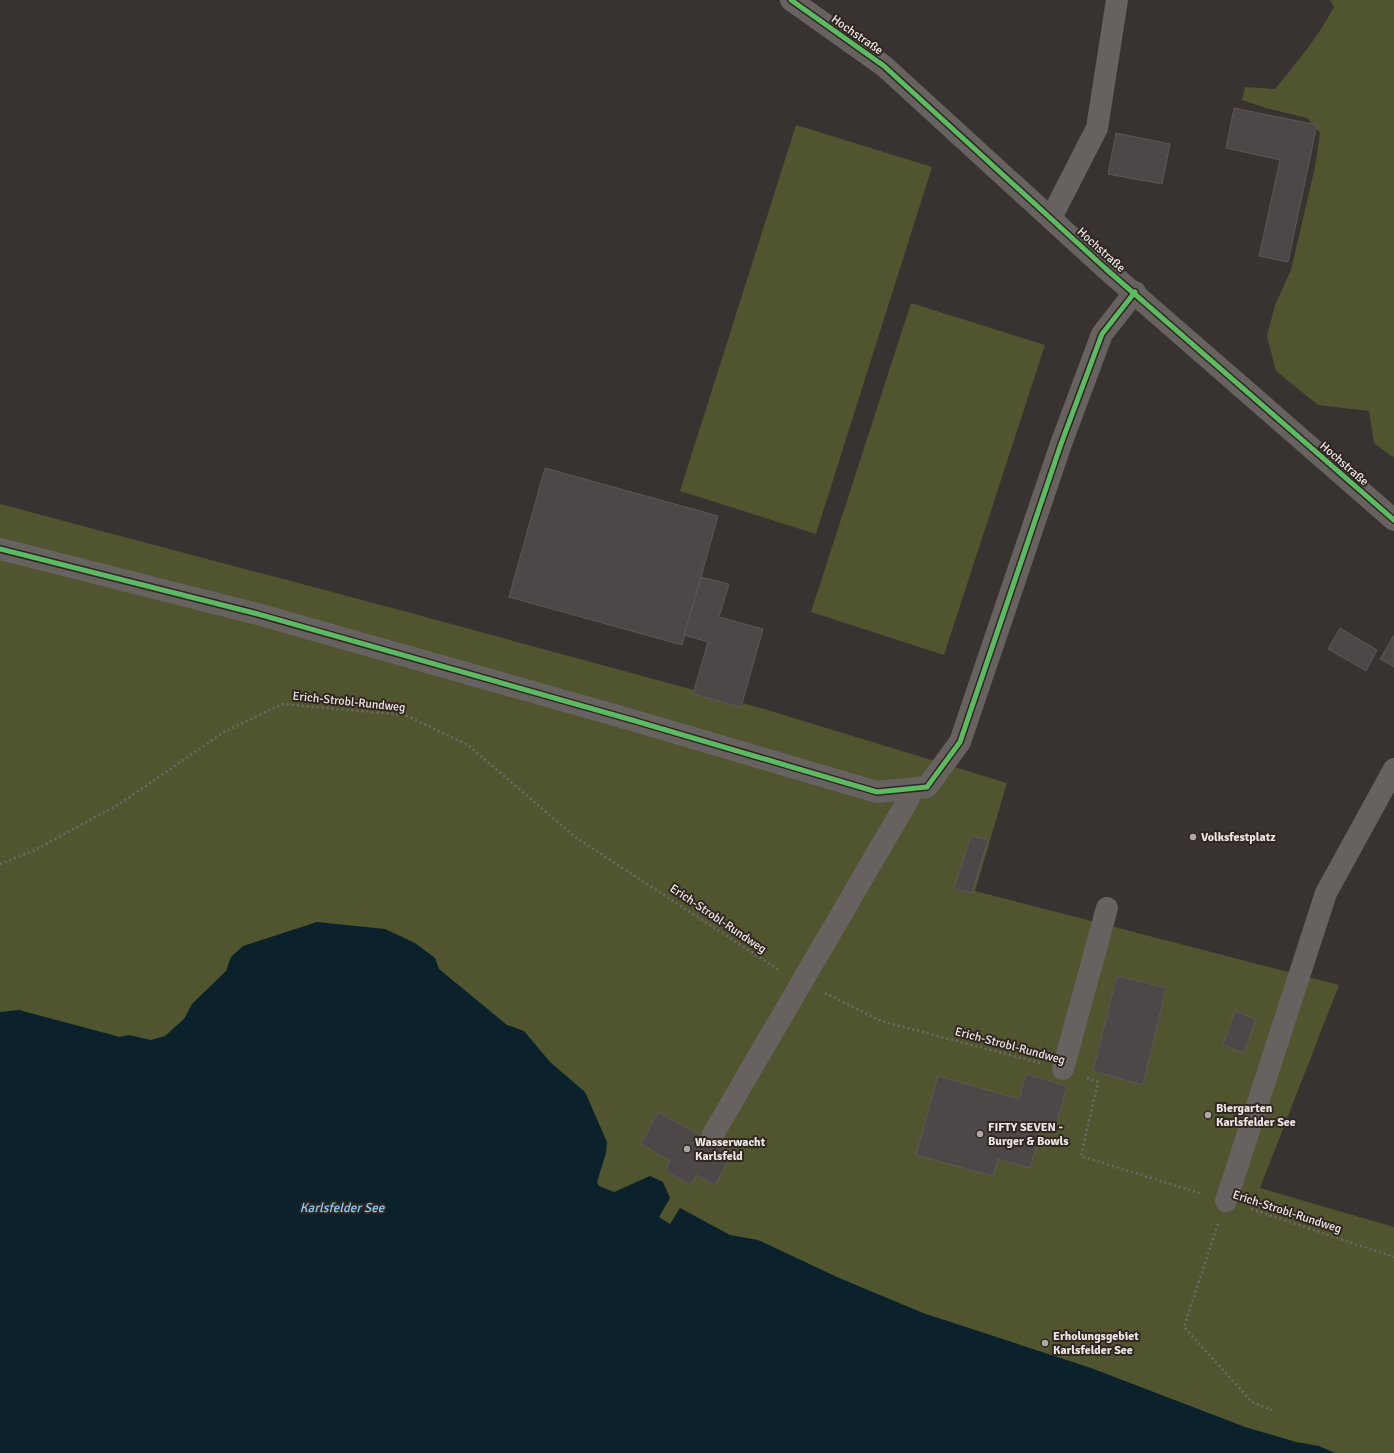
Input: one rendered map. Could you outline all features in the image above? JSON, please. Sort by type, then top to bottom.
[{"type":"street","name":"Hochstraße","points":[[791,0],[884,66],[1259,404],[1394,520]]},
{"type":"street","points":[[1051,218],[1097,128],[1117,0]]},
{"type":"street","points":[[0,549],[254,613],[632,720],[877,792],[927,787],[960,742],[1058,451],[1102,334],[1135,292]]},
{"type":"street","points":[[1226,1201],[1326,893],[1394,769]]},
{"type":"street","points":[[712,1136],[908,800],[912,789]]},
{"type":"street","points":[[1063,1069],[1108,908]]},
{"type":"path","points":[[1226,1201],[1184,1327],[1252,1402],[1272,1410]]},
{"type":"green space","points":[[1330,0],[1394,0],[1394,456],[1392,457],[1374,443],[1369,411],[1318,405],[1276,371],[1267,336],[1275,305],[1291,270],[1315,167],[1320,133],[1307,118],[1266,108],[1242,100],[1245,87],[1275,89],[1307,49],[1328,18],[1334,7]]},
{"type":"green space","points":[[796,125],[932,167],[816,534],[680,491]]},
{"type":"green space","points":[[911,303],[1045,345],[944,655],[811,612]]},
{"type":"green space","points":[[0,504],[411,613],[764,709],[1007,783],[975,891],[1339,985],[1260,1188],[1394,1227],[1394,1453],[0,1453]]},
{"type":"water","name":"Karlsfelder See","points":[[317,922],[385,929],[415,943],[435,958],[439,969],[507,1025],[524,1031],[550,1062],[585,1092],[607,1142],[606,1153],[597,1182],[599,1186],[614,1192],[650,1176],[663,1182],[670,1198],[659,1217],[670,1224],[680,1208],[730,1235],[758,1240],[837,1277],[923,1313],[1091,1368],[1245,1427],[1296,1442],[1319,1446],[1335,1453],[0,1453],[0,1012],[19,1010],[120,1037],[129,1035],[151,1040],[165,1036],[184,1019],[192,1004],[226,971],[231,957],[243,946]]},
{"type":"building","points":[[1234,108],[1317,125],[1288,262],[1259,256],[1280,160],[1226,148]]},
{"type":"building","points":[[1116,133],[1170,144],[1162,184],[1108,174]]},
{"type":"building","points":[[545,468],[718,516],[682,645],[509,597]]},
{"type":"building","points":[[701,577],[729,584],[719,617],[763,629],[741,707],[693,694],[708,642],[684,635]]},
{"type":"building","points":[[1340,628],[1377,650],[1366,671],[1328,649]]},
{"type":"building","points":[[1394,635],[1394,667],[1380,659]]},
{"type":"building","points":[[971,836],[988,840],[972,893],[954,889]]},
{"type":"building","points":[[1117,976],[1166,988],[1143,1085],[1093,1071]]},
{"type":"building","points":[[1235,1011],[1256,1019],[1244,1053],[1223,1045]]},
{"type":"building","points":[[1026,1074],[1067,1086],[1055,1130],[1042,1127],[1030,1168],[998,1159],[993,1176],[916,1155],[938,1076],[1019,1099]]},
{"type":"building","name":"Wasserwacht Karlsfeld","points":[[658,1112],[733,1153],[715,1185],[696,1175],[691,1185],[665,1171],[670,1161],[641,1144]]},
{"type":"cycle path","points":[[791,0],[884,66],[1106,269],[1394,520]]},
{"type":"cycle path","points":[[0,549],[254,613],[632,720],[877,792],[927,787],[960,742],[1061,444],[1102,334],[1135,292]]},
{"type":"place","name":"Volksfestplatz","points":[[1193,837]]},
{"type":"place","name":"Biergarten Karlsfelder See","points":[[1208,1115]]},
{"type":"place","name":"FIFTY SEVEN - Burger & Bowls","points":[[980,1134]]},
{"type":"place","name":"Wasserwacht Karlsfeld","points":[[687,1149]]},
{"type":"place","name":"Erholungsgebiet Karlsfelder See","points":[[1045,1343]]}]
